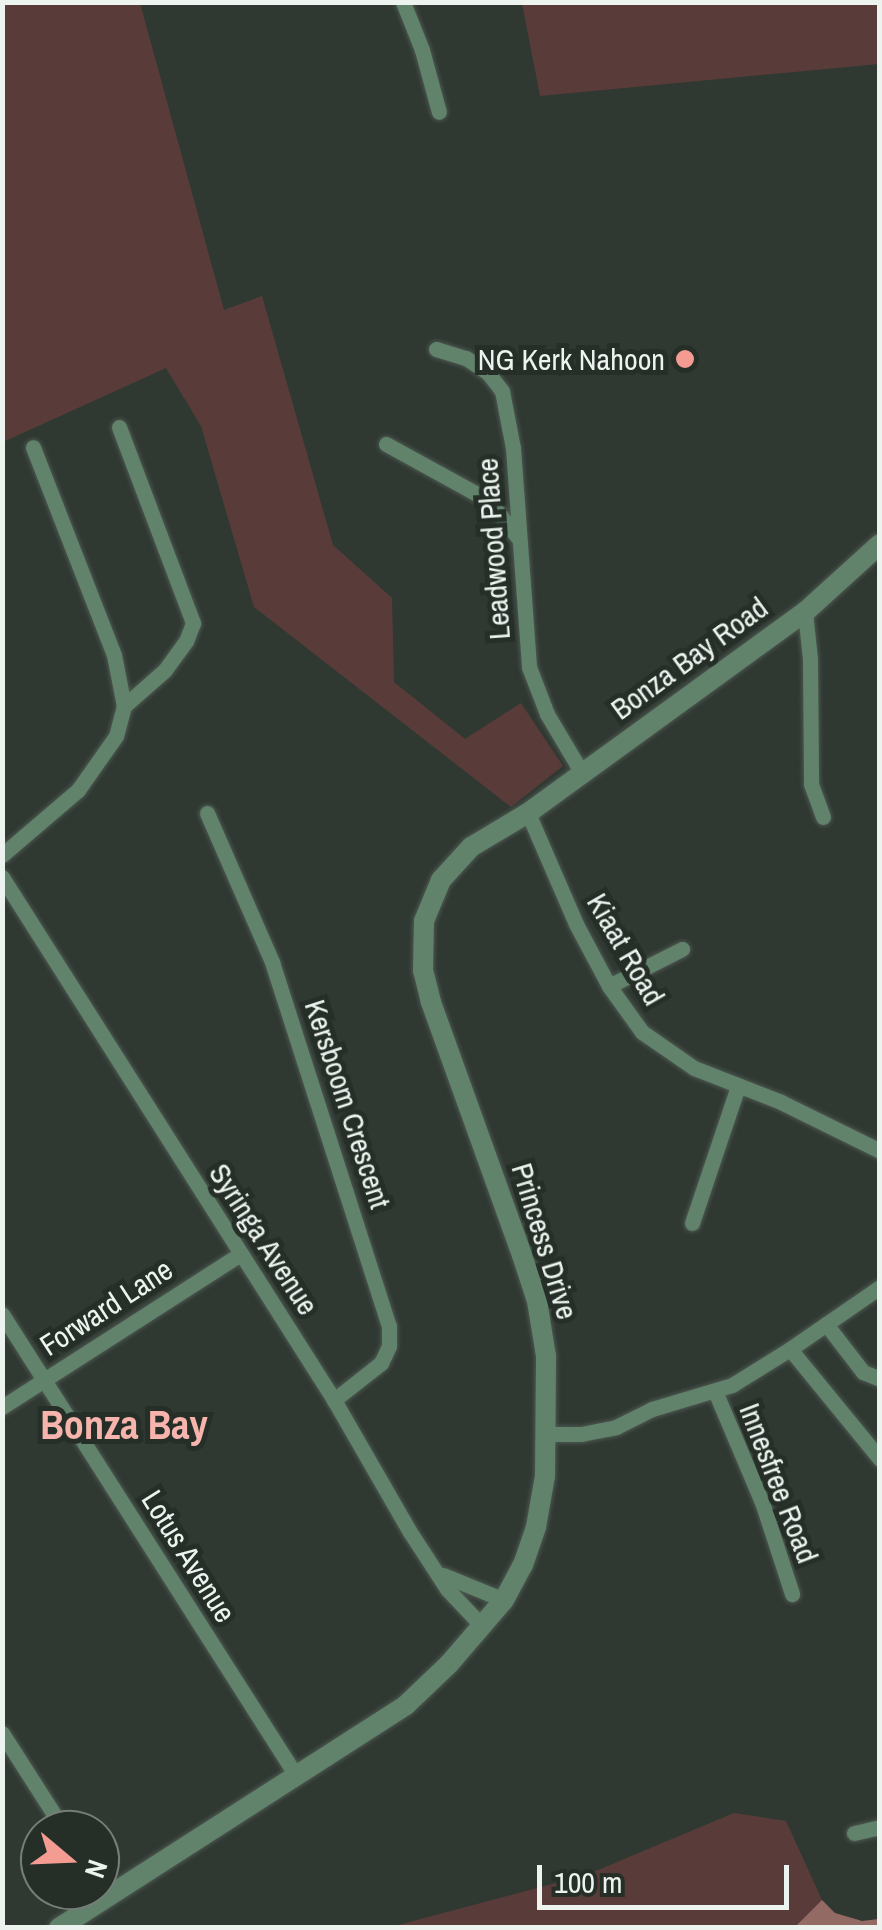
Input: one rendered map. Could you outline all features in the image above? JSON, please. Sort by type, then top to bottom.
[{"type":"street","points":[[403,2],[422,50],[439,112]]},
{"type":"street","name":"Leadwood Place","points":[[436,349],[466,358],[488,373],[502,391],[509,413],[530,667],[547,714],[582,773]]},
{"type":"street","points":[[119,427],[193,623],[171,662],[124,706]]},
{"type":"street","points":[[386,444],[488,500],[521,542]]},
{"type":"street","points":[[2,854],[78,790],[105,757],[122,722],[124,706],[114,655],[33,447]]},
{"type":"street","name":"Bonza Bay Road","points":[[528,814],[804,612],[880,544]]},
{"type":"street","points":[[804,612],[810,659],[812,796],[824,817]]},
{"type":"street","name":"Kersboom Crescent","points":[[208,813],[272,962],[389,1326],[388,1346],[381,1363],[334,1400]]},
{"type":"street","name":"Kiaat Road","points":[[528,814],[609,986],[628,1017],[662,1048],[694,1068],[781,1102],[880,1151]]},
{"type":"street","name":"Princess Drive","points":[[120,1882],[406,1705],[482,1628],[523,1566],[536,1527],[547,1434],[546,1356],[538,1302],[431,1002],[421,950],[424,921],[441,880],[452,865],[471,847],[528,814]]},
{"type":"street","name":"Syringa Avenue","points":[[2,877],[334,1400],[410,1532],[443,1576],[448,1589],[482,1628]]},
{"type":"street","points":[[609,986],[682,949]]},
{"type":"street","points":[[692,1223],[738,1086]]},
{"type":"street","name":"Forward Lane","points":[[2,1407],[240,1254]]},
{"type":"street","points":[[547,1434],[602,1431],[652,1410],[715,1391],[790,1349],[880,1287]]},
{"type":"street","name":"Lotus Avenue","points":[[2,1314],[297,1776]]},
{"type":"street","points":[[826,1324],[863,1372],[880,1380]]},
{"type":"street","points":[[790,1349],[880,1460]]},
{"type":"street","name":"Innesfree Road","points":[[715,1391],[762,1502],[792,1594]]},
{"type":"street","points":[[443,1576],[504,1600]]},
{"type":"street","points":[[2,1733],[51,1810]]},
{"type":"street","points":[[854,1833],[880,1827]]},
{"type":"street","name":"Princess Drive","points":[[58,1928],[81,1910]]},
{"type":"shaded area","points":[[3,2],[140,3],[224,310],[262,296],[333,545],[392,598],[394,682],[465,739],[521,703],[563,766],[511,807],[254,607],[201,426],[166,368],[3,442]]},
{"type":"shaded area","points":[[522,3],[879,3],[879,64],[540,96]]},
{"type":"shaded area","points":[[734,1813],[786,1821],[822,1900],[834,1913],[862,1921],[880,1919],[879,1928],[387,1928],[586,1875]]},
{"type":"shaded area","points":[[822,1900],[835,1913],[862,1921],[879,1919],[879,1927],[795,1927]]},
{"type":"place","name":"NG Kerk Nahoon","points":[[685,359]]},
{"type":"district","name":"Bonza Bay","points":[[124,1425]]}]
